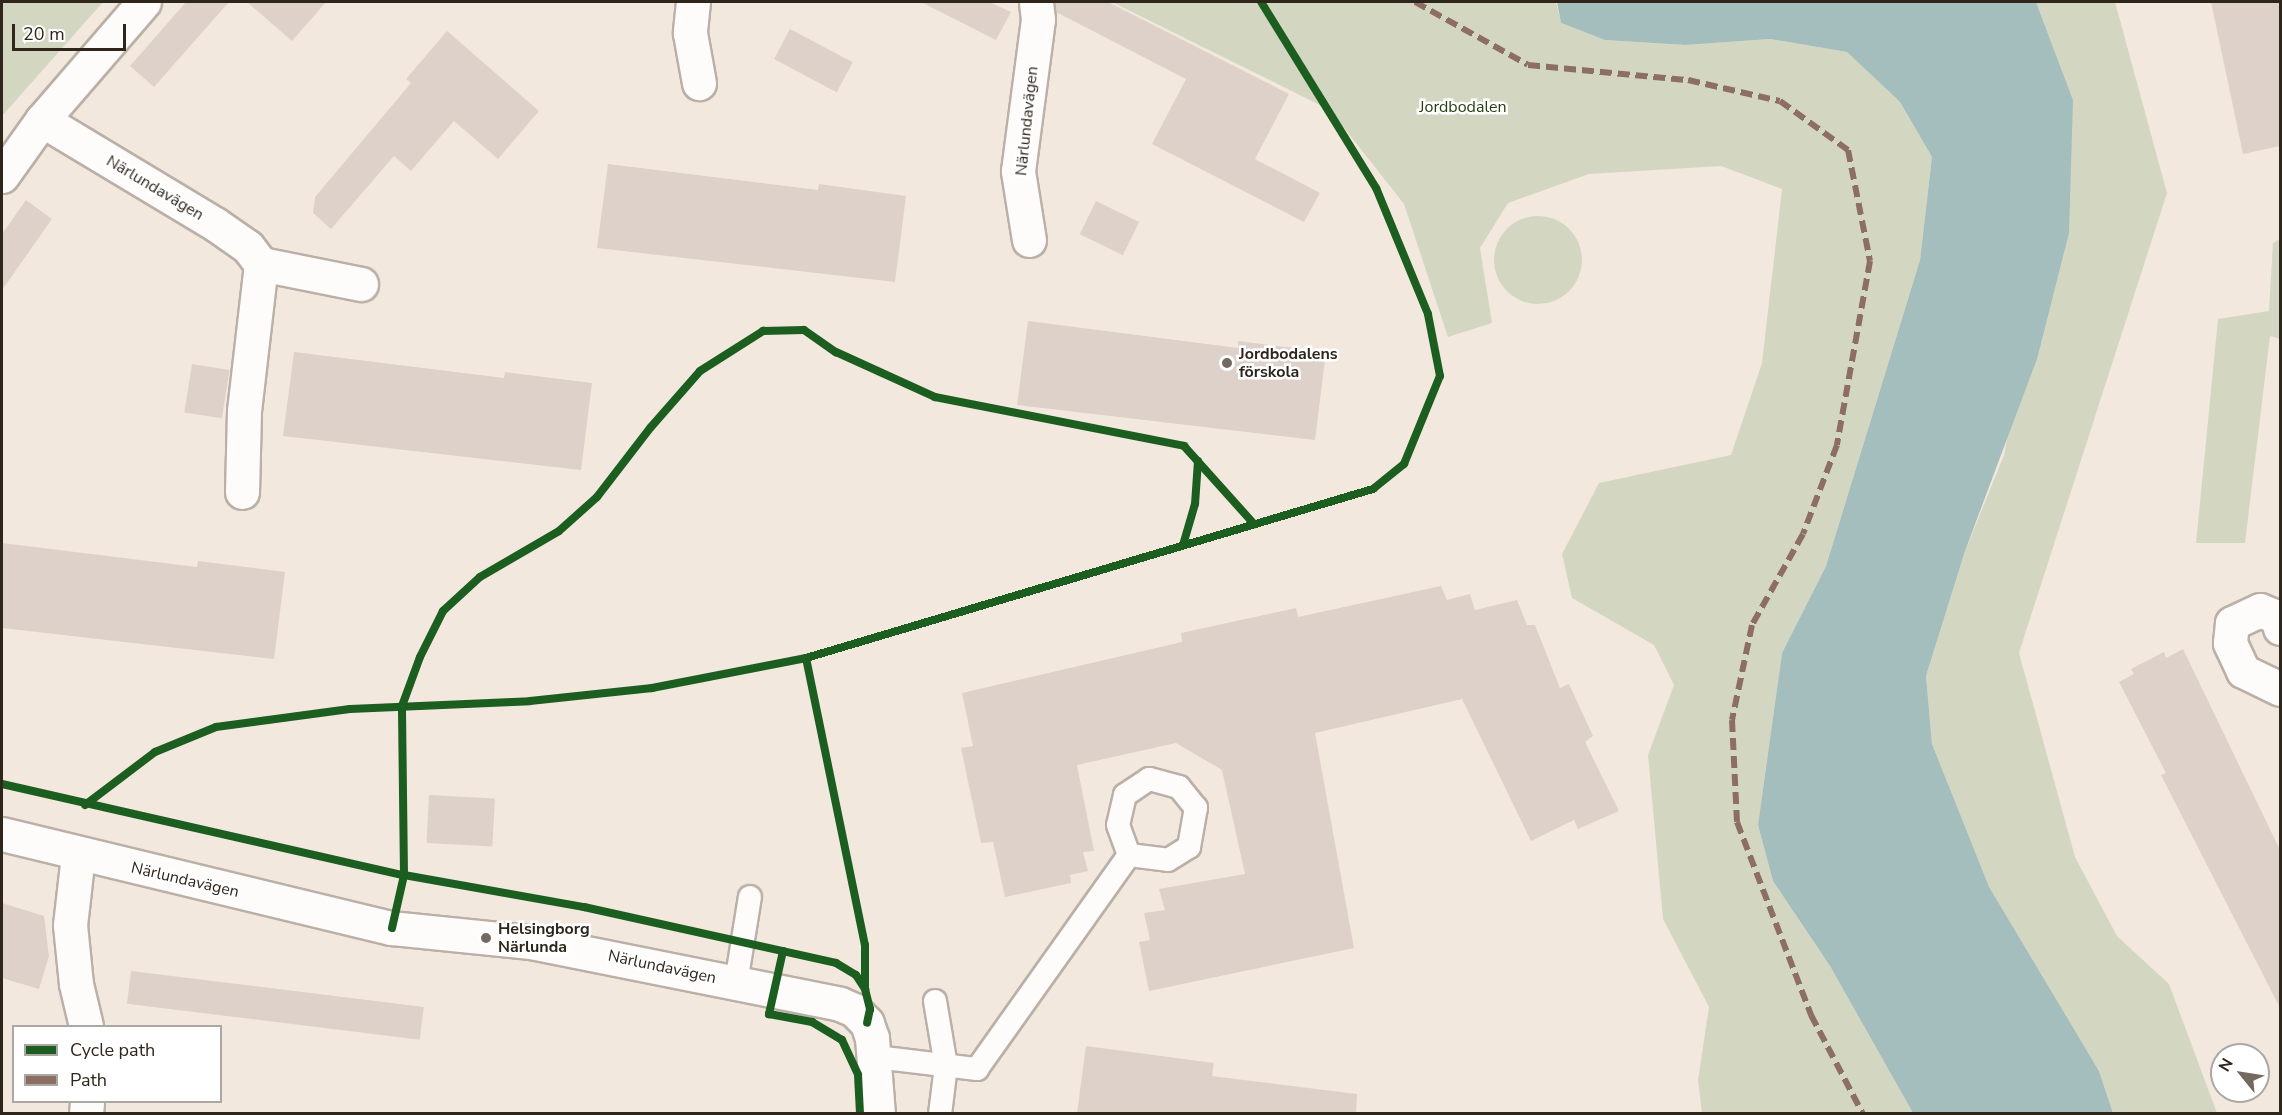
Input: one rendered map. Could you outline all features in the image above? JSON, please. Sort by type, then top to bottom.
[{"type":"street","points":[[2,176],[42,120],[144,2]]},
{"type":"street","points":[[693,2],[690,33],[699,84]]},
{"type":"street","name":"Närlundavägen","points":[[1029,240],[1018,171],[1038,19],[1036,2]]},
{"type":"street","name":"Närlundavägen","points":[[42,120],[215,224],[248,247],[261,264]]},
{"type":"street","points":[[242,492],[244,411],[261,264],[361,284]]},
{"type":"street","points":[[2280,628],[2277,617],[2260,610],[2232,623],[2230,643],[2243,671],[2280,689]]},
{"type":"street","name":"Närlundavägen","points":[[2,834],[78,855],[392,928],[531,942],[840,1004],[854,1011],[867,1023],[876,1057],[879,1113]]},
{"type":"street","points":[[78,855],[70,925],[76,984],[86,1025]]},
{"type":"lane","points":[[876,1057],[977,1069],[1129,855]]},
{"type":"lane","points":[[736,983],[750,897]]},
{"type":"lane","points":[[935,1001],[946,1066],[940,1113]]},
{"type":"green space","points":[[2,2],[103,2],[2,116]]},
{"type":"green space","name":"Jordbodalen","points":[[1112,2],[1556,2],[1561,23],[1605,40],[1685,45],[1770,39],[1847,52],[1900,102],[1932,157],[1920,260],[1826,566],[1782,653],[1758,825],[1773,881],[1830,966],[1913,1113],[1702,1113],[1698,1080],[1709,1007],[1663,919],[1648,755],[1674,685],[1654,645],[1572,598],[1562,554],[1599,483],[1731,455],[1762,363],[1782,189],[1721,166],[1589,174],[1508,203],[1480,248],[1492,323],[1448,337],[1404,204],[1330,110]]},
{"type":"green space","points":[[2036,2],[2115,2],[2167,193],[2019,653],[2075,857],[2117,936],[2169,984],[2210,1094],[2210,1103],[2213,1103],[2217,1113],[2113,1113],[2099,1071],[1988,887],[1932,744],[1926,676],[1965,551],[2004,455],[2073,100]]},
{"type":"green space","points":[[1538,216],[1555,219],[1569,229],[1579,243],[1582,260],[1579,277],[1569,291],[1555,301],[1538,304],[1521,301],[1507,291],[1497,277],[1494,260],[1497,243],[1507,229],[1521,219]]},
{"type":"green space","points":[[2280,239],[2280,339],[2270,336],[2245,543],[2196,543],[2218,319],[2269,311],[2273,243]]},
{"type":"water","points":[[1557,2],[2036,2],[2073,100],[2069,233],[2037,359],[1965,551],[1926,676],[1932,744],[1989,887],[2099,1071],[2113,1113],[1913,1113],[1830,966],[1773,881],[1758,825],[1782,653],[1826,566],[1920,260],[1932,157],[1900,102],[1847,52],[1770,39],[1685,45],[1605,40],[1561,23]]},
{"type":"building","points":[[186,2],[229,2],[154,87],[130,66]]},
{"type":"building","points":[[247,2],[326,2],[292,41]]},
{"type":"building","points":[[921,2],[989,2],[1011,12],[996,40]]},
{"type":"building","points":[[1055,2],[1108,2],[1289,94],[1255,159],[1320,193],[1304,222],[1152,144],[1186,79],[1056,12]]},
{"type":"building","points":[[2211,2],[2280,2],[2280,146],[2243,154]]},
{"type":"building","points":[[790,29],[853,62],[837,92],[774,59]]},
{"type":"building","points":[[447,31],[539,111],[498,159],[454,121],[411,171],[394,156],[331,229],[313,213],[315,197],[411,83],[406,79]]},
{"type":"building","points":[[608,164],[818,190],[819,184],[906,196],[895,282],[597,248]]},
{"type":"building","points":[[26,200],[52,219],[2,290],[2,234]]},
{"type":"building","points":[[1096,201],[1139,222],[1123,255],[1080,234]]},
{"type":"building","points":[[1028,321],[1238,348],[1238,341],[1326,352],[1315,440],[1017,405]]},
{"type":"building","points":[[294,352],[504,378],[505,372],[592,383],[581,470],[283,436]]},
{"type":"building","points":[[192,364],[230,370],[222,418],[184,412]]},
{"type":"building","points":[[2,543],[197,567],[198,561],[285,572],[274,659],[2,628]]},
{"type":"building","points":[[1441,586],[1447,600],[1470,594],[1475,610],[1517,600],[1527,625],[1535,625],[1560,688],[1569,684],[1593,736],[1585,742],[1619,811],[1578,829],[1574,820],[1531,841],[1462,699],[1315,733],[1354,948],[1149,991],[1139,942],[1150,940],[1144,913],[1165,910],[1159,889],[1245,874],[1222,770],[1176,743],[1077,765],[1094,851],[1083,852],[1088,871],[1070,875],[1071,883],[1005,897],[993,842],[981,843],[961,748],[973,746],[962,693],[1182,642],[1181,633],[1296,608],[1298,617]]},
{"type":"building","points":[[2183,649],[2280,850],[2280,1008],[2161,775],[2166,773],[2119,682],[2134,674],[2131,669],[2164,652],[2166,658]]},
{"type":"building","points":[[429,795],[495,798],[492,846],[426,843]]},
{"type":"building","points":[[2,903],[44,916],[49,956],[39,989],[2,978]]},
{"type":"building","points":[[131,971],[424,1007],[420,1040],[127,1004]]},
{"type":"building","points":[[1086,1046],[1214,1063],[1212,1076],[1357,1094],[1356,1113],[1077,1113]]},
{"type":"marked path","points":[[1415,2],[1528,65],[1688,80],[1780,101],[1848,150],[1870,261],[1837,445],[1803,534],[1752,625],[1732,720],[1737,822],[1811,1015],[1863,1114]]},
{"type":"cycle path","points":[[85,805],[155,752],[216,727],[350,709],[530,701],[652,688],[806,658],[1373,489],[1404,464],[1440,376],[1428,314],[1376,188],[1261,2]]},
{"type":"cycle path","points":[[392,928],[404,875],[402,706],[420,657],[443,611],[480,577],[559,531],[597,497],[651,427],[700,371],[763,331],[804,330],[836,352],[935,397],[1184,446],[1254,524]]},
{"type":"cycle path","points":[[1183,545],[1195,504],[1198,461]]},
{"type":"cycle path","points":[[806,658],[865,945],[865,988]]},
{"type":"cycle path","points":[[2,784],[404,875],[584,907],[836,963],[856,975],[865,989],[870,1009],[867,1023]]},
{"type":"cycle path","points":[[783,951],[769,1014],[812,1022],[842,1040],[858,1075],[860,1114]]},
{"type":"place","name":"Jordbodalens förskola","points":[[1227,363]]},
{"type":"place","name":"Helsingborg Närlunda","points":[[486,938]]}]
